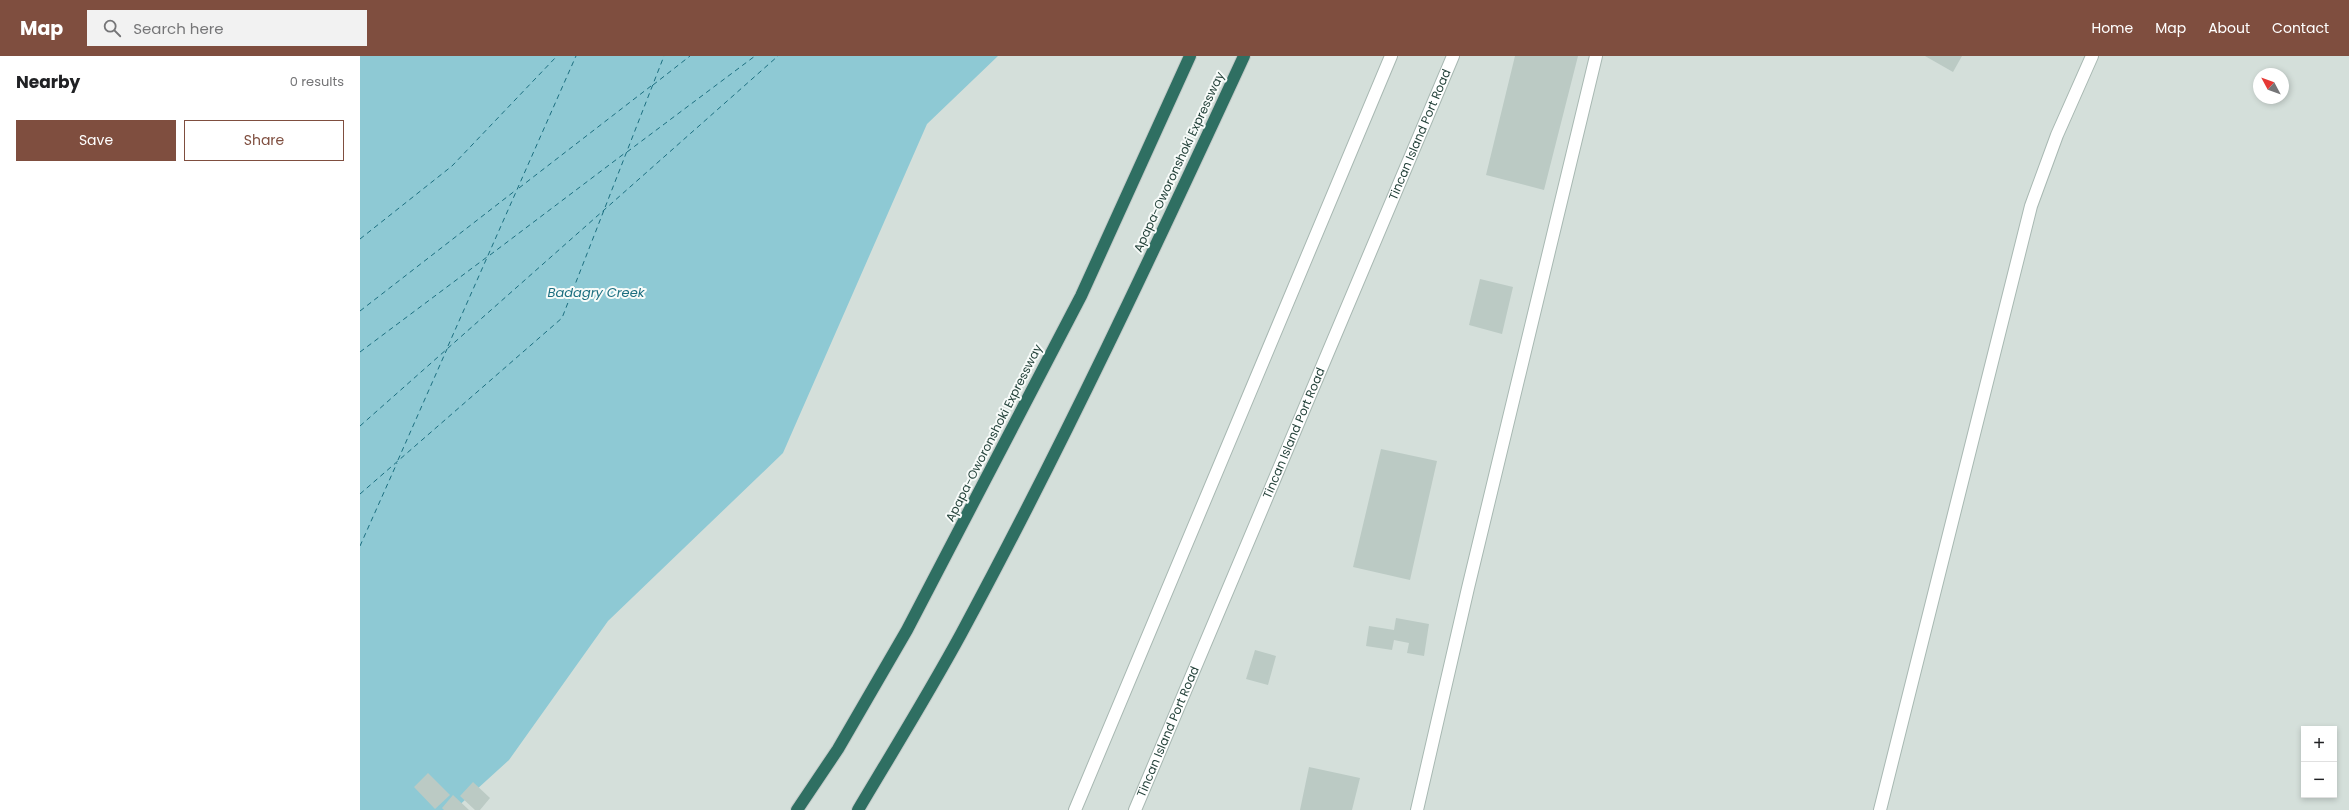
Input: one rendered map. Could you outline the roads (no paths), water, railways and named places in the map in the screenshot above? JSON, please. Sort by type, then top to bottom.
[{"type":"highway","name":"Apapa-Oworonshoki Expressway","points":[[797,810],[838,749],[926,595],[1081,296],[1190,56]]},
{"type":"highway","name":"Apapa-Oworonshoki Expressway","points":[[858,810],[961,635],[1042,480],[1120,323],[1244,56]]},
{"type":"street","points":[[1075,810],[1391,56]]},
{"type":"street","name":"Tincan Island Port Road","points":[[1135,810],[1453,56]]},
{"type":"street","points":[[1417,810],[1468,588],[1596,56]]},
{"type":"street","points":[[1880,810],[2031,206],[2057,135],[2092,56]]},
{"type":"water","name":"Badagry Creek","points":[[360,56],[998,56],[927,124],[783,453],[608,621],[509,760],[454,810],[360,810]]}]
